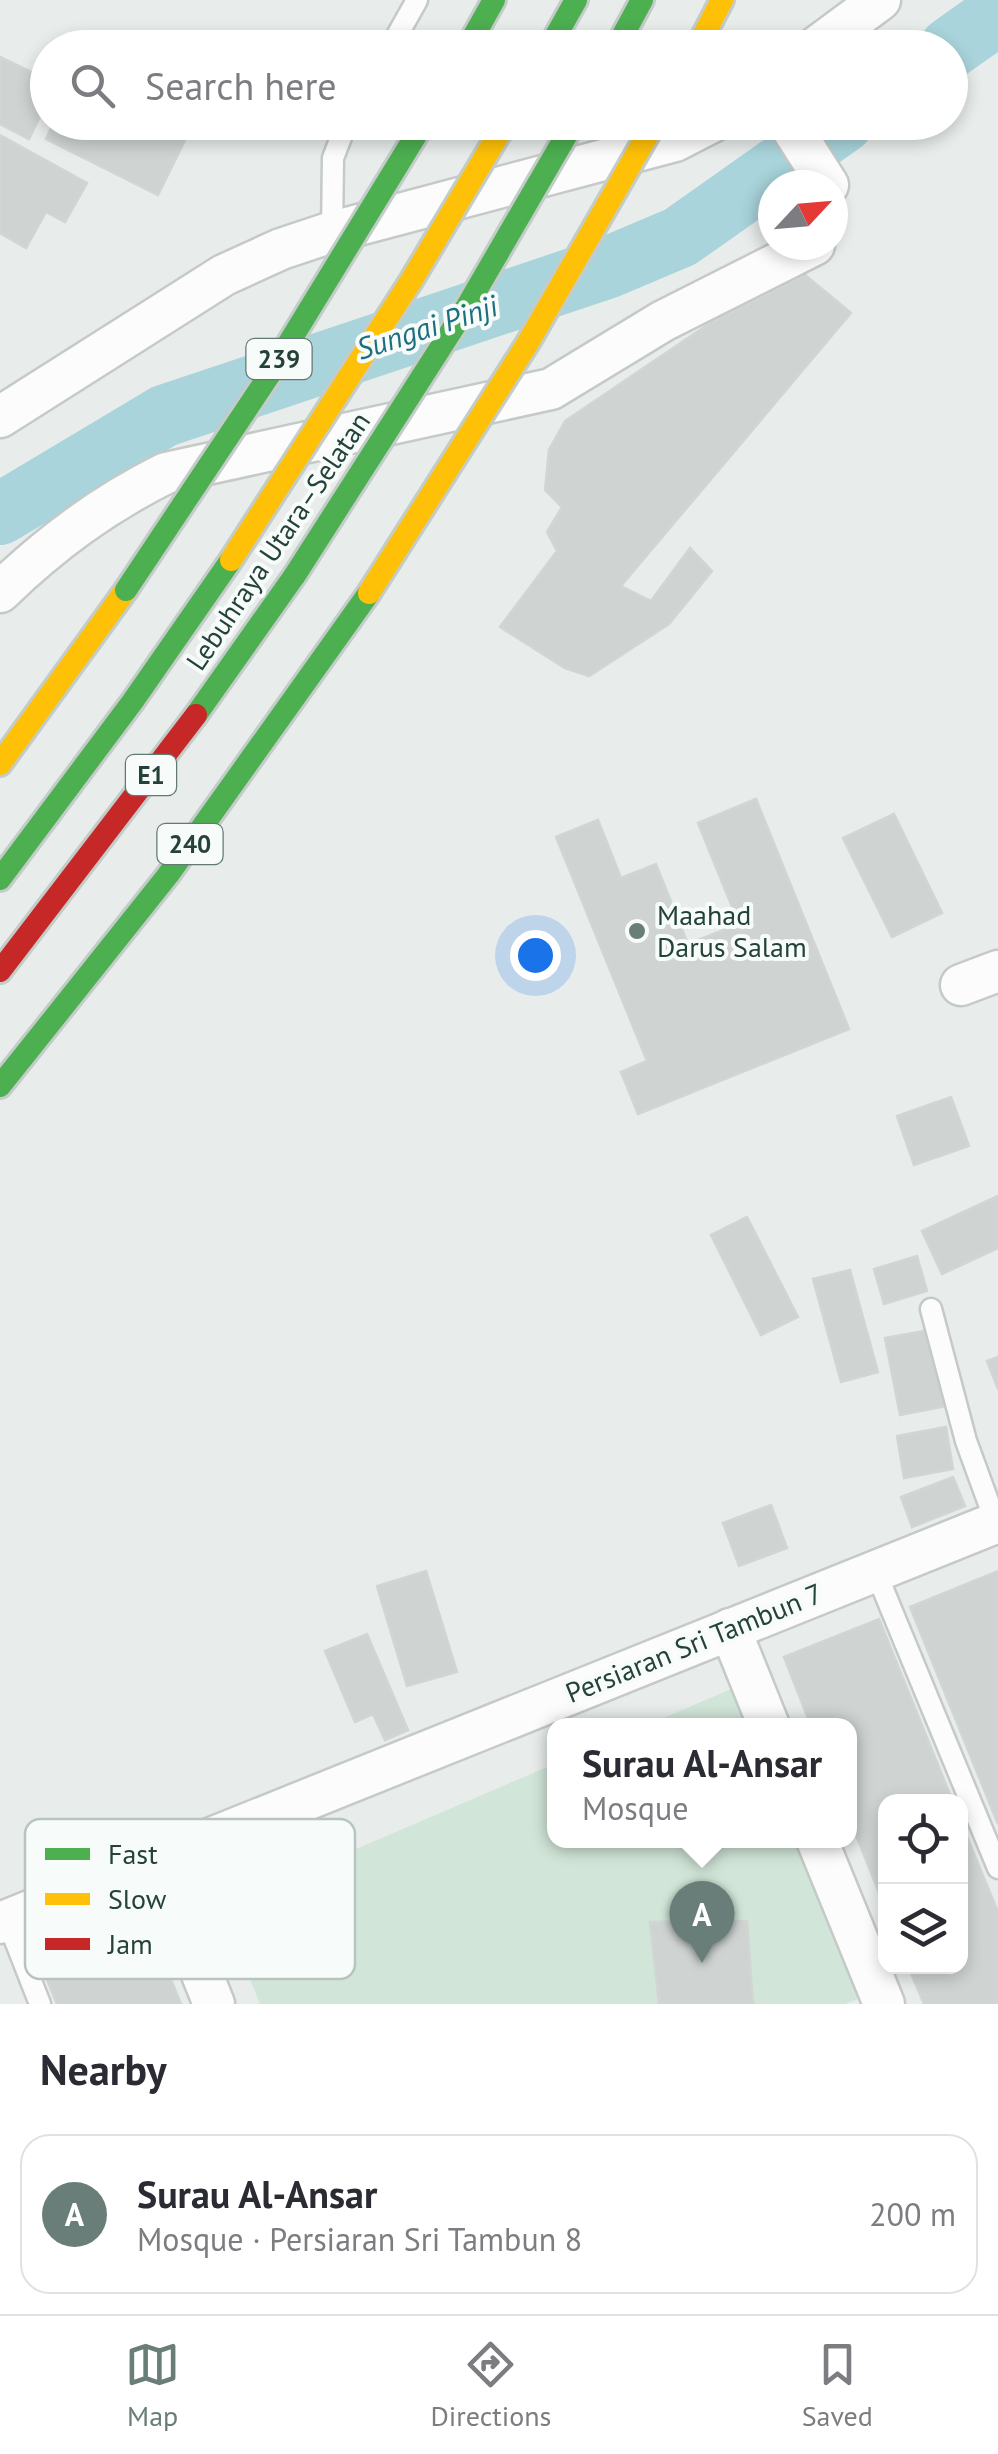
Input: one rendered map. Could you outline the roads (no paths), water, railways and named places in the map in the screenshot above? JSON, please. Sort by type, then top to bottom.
[{"type":"main road","points":[[477,30],[494,0]]},
{"type":"main road","points":[[559,30],[576,0]]},
{"type":"main road","points":[[626,30],[642,0]]},
{"type":"main road","points":[[706,30],[722,0]]},
{"type":"main road","name":"239","points":[[0,764],[126,590],[268,377],[413,140]]},
{"type":"main road","name":"Lebuhraya Utara–Selatan","points":[[0,879],[133,701],[231,560],[380,330],[495,140]]},
{"type":"main road","name":"Lebuhraya Utara–Selatan","points":[[0,971],[180,738],[295,575],[466,308],[564,140]]},
{"type":"main road","name":"240","points":[[0,1086],[168,874],[369,593],[529,340],[646,140]]},
{"type":"street","points":[[839,30],[880,0]]},
{"type":"street","points":[[0,417],[224,275],[281,249],[677,140]]},
{"type":"street","points":[[799,140],[818,170]]},
{"type":"street","points":[[0,592],[66,532],[114,499],[166,473],[551,389],[664,321],[784,260]]},
{"type":"street","name":"Persiaran Sri Tambun 7","points":[[258,1819],[997,1522]]},
{"type":"street","points":[[730,1629],[767,1718]]},
{"type":"street","points":[[820,1848],[884,2004]]},
{"type":"street","points":[[204,1979],[214,2004]]},
{"type":"lane","points":[[400,30],[416,0]]},
{"type":"lane","points":[[332,232],[332,158],[340,140]]},
{"type":"lane","points":[[931,1309],[966,1441],[997,1522]]},
{"type":"lane","points":[[875,1570],[998,1868]]},
{"type":"lane","points":[[3,1921],[25,1970]]},
{"type":"lane","points":[[29,1979],[40,2004]]},
{"type":"waterway","name":"Sungai Pinji","points":[[968,35],[998,14]]},
{"type":"waterway","name":"Sungai Pinji","points":[[0,514],[164,416],[609,267],[680,237],[817,140]]},
{"type":"place","name":"Maahad Darus Salam","points":[[637,931]]},
{"type":"place","name":"Surau Al-Ansar","points":[[702,1963]]}]
